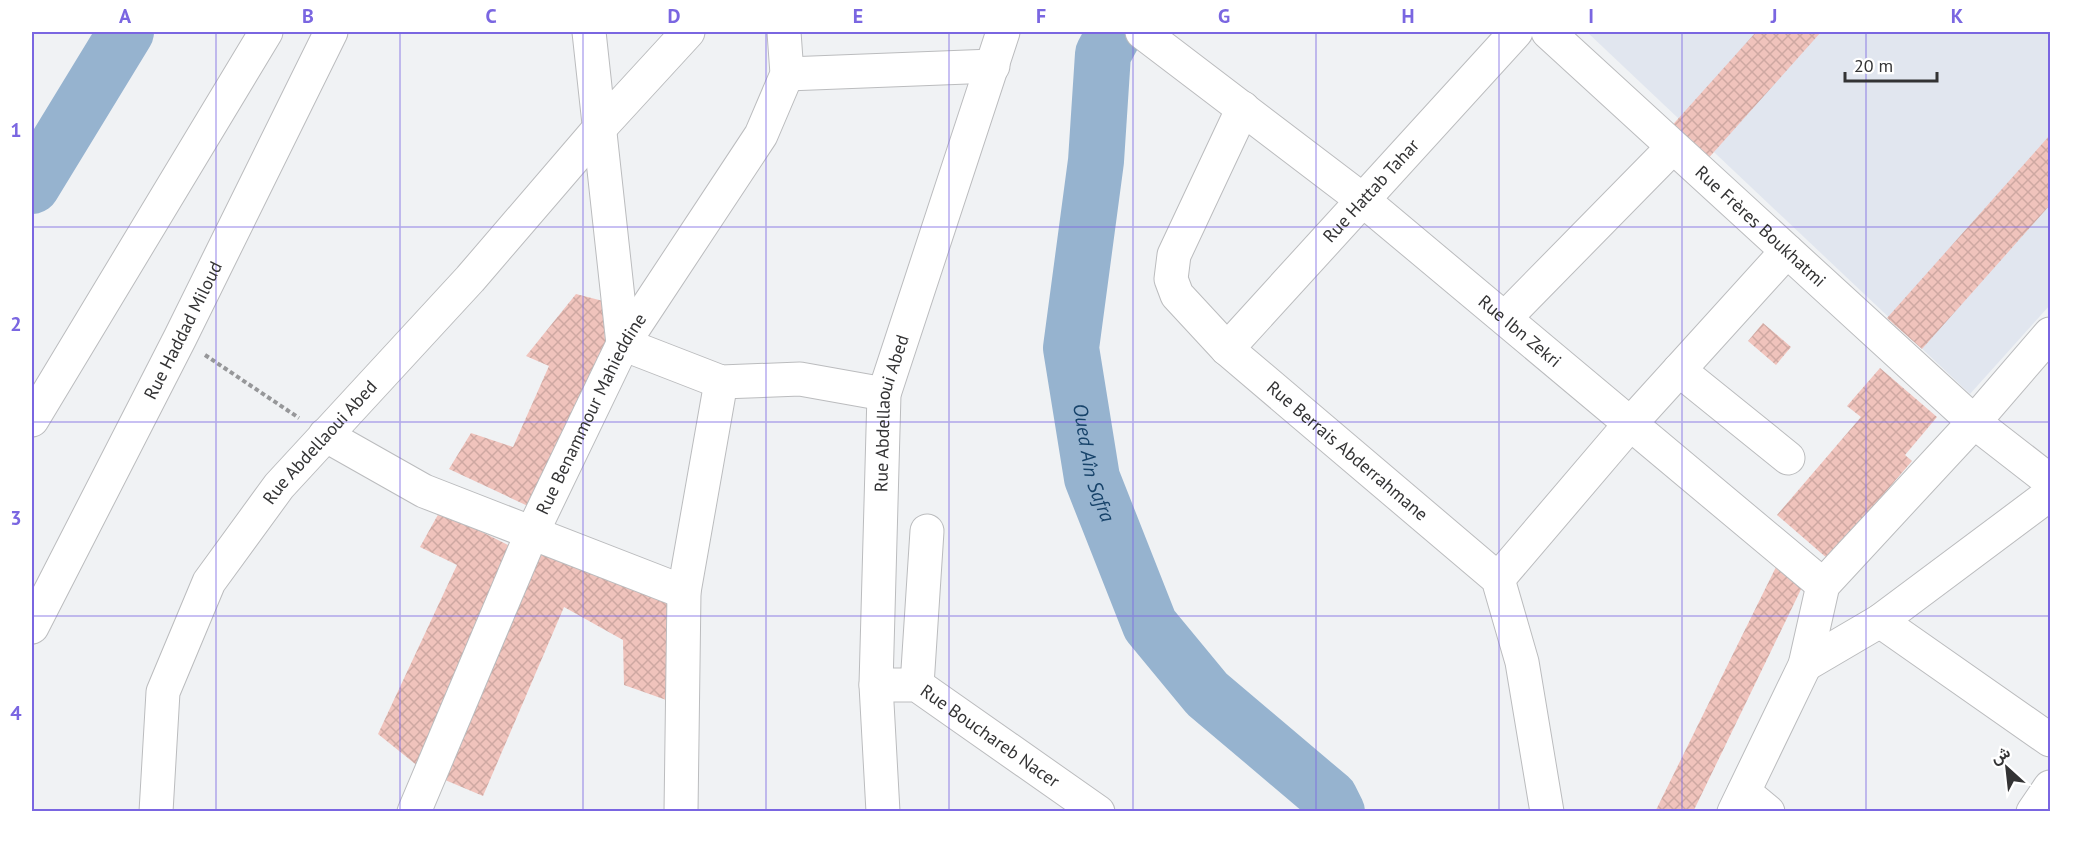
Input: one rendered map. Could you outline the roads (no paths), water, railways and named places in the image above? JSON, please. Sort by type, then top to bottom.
[{"type":"street","points":[[32,420],[266,32]]},
{"type":"street","name":"Rue Haddad Miloud","points":[[32,627],[180,338],[331,32]]},
{"type":"street","points":[[589,32],[623,344],[721,382],[800,379],[884,394]]},
{"type":"street","name":"Rue Abdellaoui Abed","points":[[156,812],[163,692],[209,582],[279,486],[470,279],[598,130],[688,32]]},
{"type":"street","name":"Rue Benammour Mahieddine","points":[[414,812],[531,535],[623,344],[761,135],[787,74],[784,32]]},
{"type":"street","name":"Rue Abdellaoui Abed","points":[[883,812],[876,685],[884,394],[1003,32]]},
{"type":"street","name":"Rue Ibn Zekri","points":[[1142,32],[1364,201],[1823,585]]},
{"type":"street","name":"Rue Hattab Tahar","points":[[1227,349],[1516,32]]},
{"type":"street","name":"Rue Frères Boukhatmi","points":[[1548,32],[1974,422],[2050,481]]},
{"type":"street","points":[[787,74],[993,66]]},
{"type":"street","name":"Rue Berrais Abderrahmane","points":[[1243,108],[1174,255],[1171,279],[1177,296],[1227,349],[1498,579]]},
{"type":"street","points":[[1504,318],[1673,147]]},
{"type":"street","points":[[1547,812],[1522,662],[1498,579],[1631,423],[1787,251]]},
{"type":"street","points":[[1749,805],[1805,665],[1823,585],[1974,422],[2050,334]]},
{"type":"street","points":[[1679,370],[1788,458]]},
{"type":"street","points":[[681,812],[684,592],[721,382]]},
{"type":"street","points":[[325,435],[424,491],[531,535],[684,592]]},
{"type":"street","points":[[1805,665],[1880,621],[2050,494]]},
{"type":"street","points":[[917,685],[927,531]]},
{"type":"street","points":[[1880,621],[2050,740]]},
{"type":"street","name":"Rue Bouchareb Nacer","points":[[876,685],[917,685],[1081,809]]},
{"type":"street","points":[[2033,812],[2050,787]]},
{"type":"waterway","name":"Oued Aîn Safra","points":[[32,186],[126,32]]},
{"type":"waterway","name":"Oued Aîn Safra","points":[[1115,32],[1103,54],[1096,161],[1071,348],[1092,478],[1150,625],[1207,694],[1330,798],[1337,812]]}]
